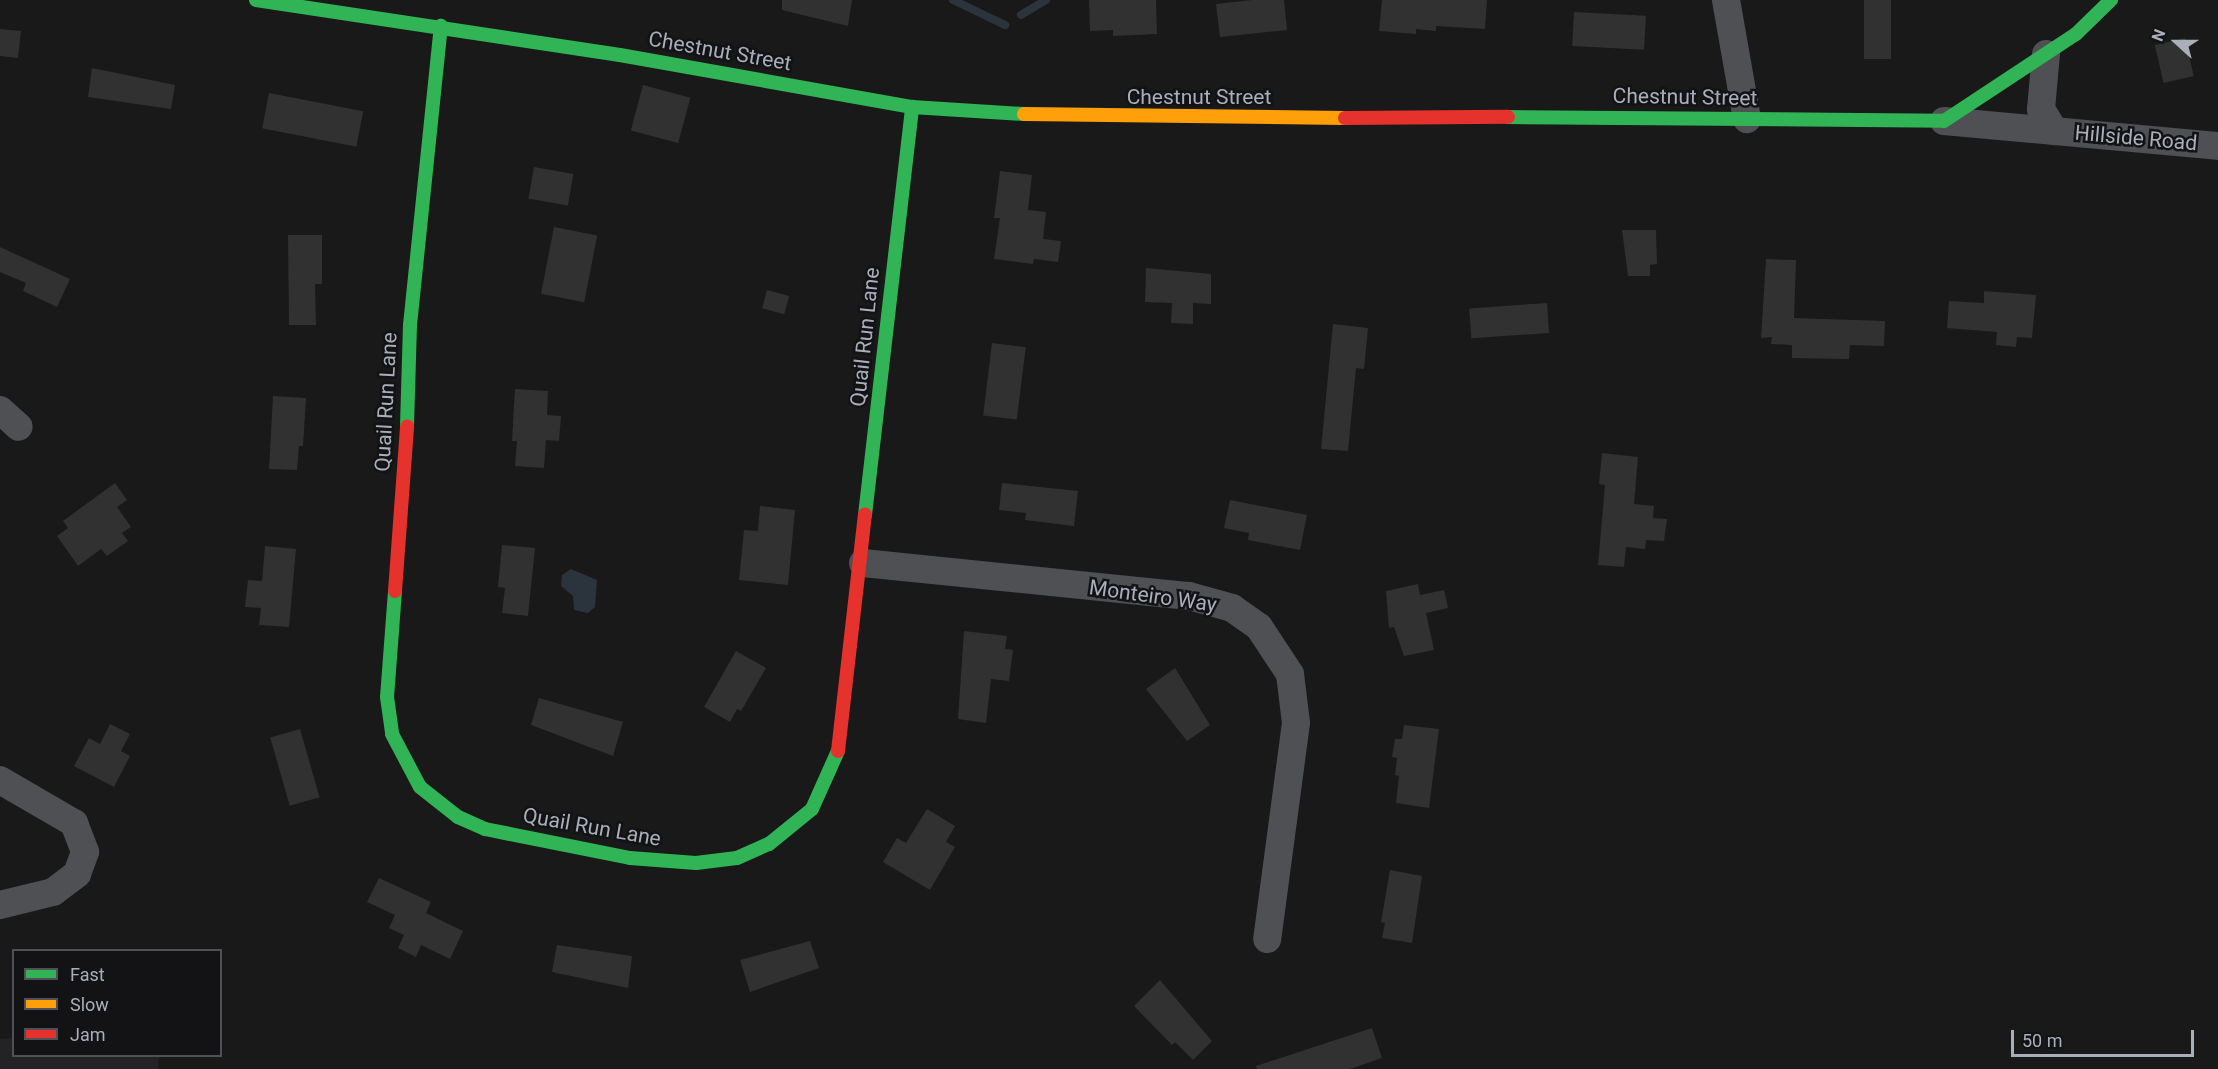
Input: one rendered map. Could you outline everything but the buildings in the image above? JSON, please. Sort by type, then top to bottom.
[{"type":"street","name":"Chestnut Street","points":[[256,0],[441,26],[912,107],[1022,114],[1209,118],[1944,121]]},
{"type":"street","points":[[1726,0],[1748,119]]},
{"type":"street","points":[[1944,121],[2076,34],[2111,0]]},
{"type":"street","name":"Quail Run Lane","points":[[441,26],[410,325],[408,406],[387,697],[392,734],[420,787],[442,807],[486,829],[630,858],[696,863],[737,858],[769,844],[812,809],[837,761],[862,563],[912,107]]},
{"type":"street","name":"Hillside Road","points":[[2046,54],[2041,109],[2054,131]]},
{"type":"street","name":"Hillside Road","points":[[1944,121],[2218,146]]},
{"type":"street","name":"Monteiro Way","points":[[862,563],[1189,596],[1232,608],[1259,627],[1290,674],[1296,723],[1267,939]]},
{"type":"street","points":[[0,780],[74,823],[82,836],[85,852],[77,874],[53,892],[0,905]]},
{"type":"shaded area","points":[[571,569],[597,580],[595,607],[588,613],[574,610],[573,596],[561,586],[562,575]]},
{"type":"shaded area","points":[[12,1038],[12,1057],[159,1057],[158,1069],[0,1069],[0,1039]]},
{"type":"waterway","points":[[953,0],[1005,25]]},
{"type":"waterway","points":[[1021,15],[1046,0]]},
{"type":"traffic: fast","points":[[256,0],[620,55],[912,107],[1024,114]]},
{"type":"traffic: fast","points":[[1508,117],[1944,121],[2076,34],[2111,0]]},
{"type":"traffic: fast","points":[[407,426],[410,325],[441,26]]},
{"type":"traffic: fast","points":[[865,515],[912,107]]},
{"type":"traffic: fast","points":[[395,591],[387,697],[392,734],[420,787],[458,817],[485,829],[630,858],[696,863],[737,858],[769,844],[812,809],[838,751]]},
{"type":"traffic: slow","points":[[1024,114],[1345,118]]},
{"type":"traffic: jam","points":[[1345,118],[1508,117]]},
{"type":"traffic: jam","points":[[395,591],[407,426]]},
{"type":"traffic: jam","points":[[838,751],[865,515]]}]
